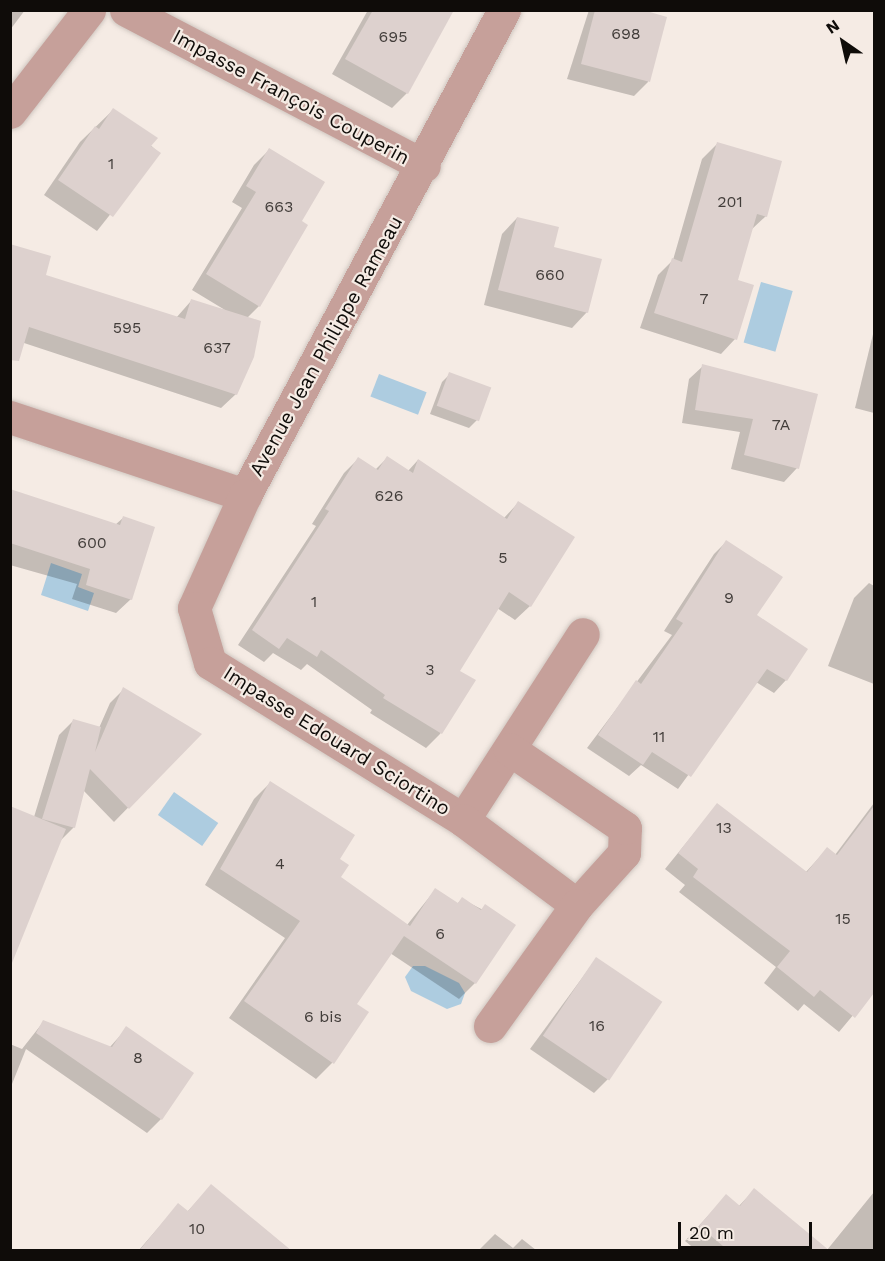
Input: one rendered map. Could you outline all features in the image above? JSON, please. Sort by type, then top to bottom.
[{"type":"street","points":[[10,112],[89,10]]},
{"type":"street","name":"Impasse François Couperin","points":[[126,10],[424,166]]},
{"type":"street","name":"Avenue Jean Philippe Rameau","points":[[10,417],[245,495],[424,166],[504,10]]},
{"type":"street","name":"Impasse Edouard Sciortino","points":[[245,495],[194,608],[210,663],[463,820],[577,905]]},
{"type":"street","name":"Impasse Edouard Sciortino","points":[[463,820],[583,634]]},
{"type":"street","points":[[490,1026],[577,905],[624,853],[625,828],[509,749]]},
{"type":"water","points":[[761,282],[793,291],[775,352],[744,343]]},
{"type":"water","points":[[379,374],[427,392],[418,415],[370,396]]},
{"type":"water","points":[[51,563],[82,574],[78,587],[94,593],[88,611],[41,595]]},
{"type":"water","points":[[174,792],[218,823],[202,846],[158,815]]},
{"type":"water","points":[[413,966],[425,966],[459,983],[465,993],[461,1004],[447,1009],[411,991],[405,977]]},
{"type":"building","points":[[373,10],[454,10],[408,94],[345,59]]},
{"type":"building","points":[[595,10],[643,10],[667,17],[650,82],[581,64]]},
{"type":"building","points":[[113,108],[158,138],[151,146],[161,153],[113,217],[58,180],[95,126],[99,129]]},
{"type":"building","points":[[717,142],[782,161],[767,217],[757,214],[738,280],[754,285],[737,340],[654,313],[672,258],[682,262]]},
{"type":"building","points":[[269,148],[325,182],[302,221],[308,225],[260,307],[206,274],[256,192],[246,186]]},
{"type":"building","points":[[517,217],[559,227],[554,247],[602,259],[588,313],[498,290]]},
{"type":"building","points":[[10,244],[51,256],[46,275],[185,319],[191,299],[261,321],[254,357],[237,395],[29,327],[19,361],[10,360]]},
{"type":"building","points":[[702,364],[818,394],[799,469],[744,455],[753,419],[695,410]]},
{"type":"building","points":[[449,372],[491,387],[479,421],[437,406]]},
{"type":"building","points":[[387,456],[413,473],[418,459],[507,519],[518,501],[575,537],[531,607],[509,592],[460,671],[476,680],[442,734],[383,698],[385,695],[321,650],[317,657],[287,638],[279,649],[252,630],[329,511],[325,509],[358,457],[378,470]]},
{"type":"building","points":[[10,489],[120,525],[123,516],[155,527],[132,600],[86,585],[90,569],[10,543]]},
{"type":"building","points":[[726,540],[783,577],[757,615],[808,649],[787,681],[767,669],[691,777],[652,752],[643,765],[598,735],[636,680],[641,684],[683,623],[676,619]]},
{"type":"building","points":[[123,687],[202,734],[129,809],[90,769],[75,828],[42,819],[73,719],[101,727],[95,752]]},
{"type":"building","points":[[270,781],[355,835],[340,859],[349,865],[341,877],[410,926],[435,888],[458,903],[462,897],[481,910],[485,904],[516,925],[476,984],[404,936],[357,1004],[369,1012],[334,1064],[244,1001],[300,921],[220,869]]},
{"type":"building","points":[[717,803],[807,872],[827,847],[837,855],[874,806],[874,993],[855,1018],[820,990],[814,997],[777,967],[790,951],[693,877],[698,869],[678,853]]},
{"type":"building","points":[[10,806],[66,829],[12,963],[10,962]]},
{"type":"building","points":[[596,957],[662,1002],[609,1080],[543,1036]]},
{"type":"building","points":[[43,1020],[112,1047],[126,1026],[194,1073],[162,1120],[36,1033]]},
{"type":"building","points":[[211,1184],[292,1251],[139,1251],[178,1203],[188,1211]]},
{"type":"building","points":[[754,1188],[830,1251],[729,1251],[699,1226],[726,1194],[740,1206]]}]
